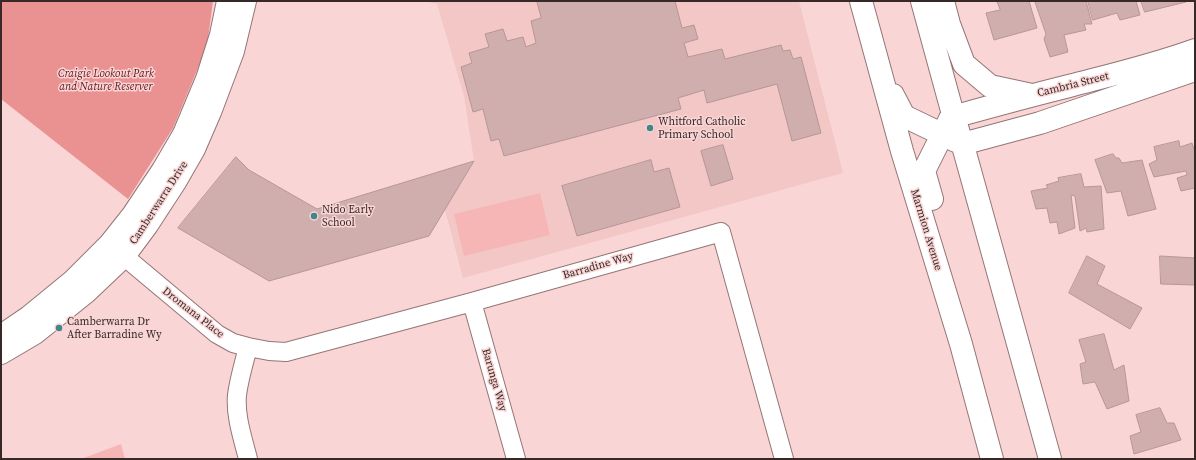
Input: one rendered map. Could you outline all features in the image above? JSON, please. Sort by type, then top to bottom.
[{"type":"main road","name":"Camberwarra Drive","points":[[1,353],[35,333],[85,293],[117,250],[133,215],[164,170],[184,134],[207,79],[221,35],[228,1]]},
{"type":"main road","name":"Camberwarra Drive","points":[[1,336],[30,317],[73,281],[117,250],[147,225],[194,149],[210,112],[233,50],[245,1]]},
{"type":"main road","name":"Marmion Avenue","points":[[861,1],[902,151],[961,344],[992,459]]},
{"type":"main road","points":[[922,1],[949,124],[962,144],[1050,459]]},
{"type":"main road","points":[[943,1],[949,24],[964,64],[990,86],[1032,95]]},
{"type":"main road","name":"Cambria Street","points":[[949,124],[1032,95],[1158,62],[1195,50]]},
{"type":"main road","name":"Cambria Street","points":[[962,144],[1040,123],[1195,70]]},
{"type":"main road","points":[[880,72],[904,116],[949,124]]},
{"type":"main road","points":[[949,124],[924,171],[964,311],[971,381]]},
{"type":"street","name":"Barradine Way","points":[[248,347],[269,351],[286,352],[472,302],[721,232],[784,459]]},
{"type":"street","name":"Dromana Place","points":[[117,250],[217,334],[233,343],[248,347]]},
{"type":"street","name":"Barunga Way","points":[[472,302],[516,459]]},
{"type":"street","points":[[248,347],[237,397],[241,433],[248,459]]},
{"type":"shaded area","name":"Whitford Catholic Primary School","points":[[424,1],[799,1],[843,173],[463,278],[444,206],[474,161],[464,96],[437,4]]},
{"type":"shaded area","points":[[540,193],[550,235],[464,256],[454,214]]},
{"type":"shaded area","points":[[121,444],[125,459],[81,459]]},
{"type":"green space","name":"Craigie Lookout Park and Nature Reserver","points":[[1,1],[213,1],[207,46],[173,128],[128,199],[1,99]]},
{"type":"building","points":[[537,1],[675,1],[682,28],[694,25],[698,39],[684,43],[688,57],[722,49],[725,59],[781,45],[783,51],[790,50],[793,59],[801,57],[821,133],[792,141],[777,84],[707,103],[704,90],[678,98],[681,109],[504,156],[499,139],[491,141],[483,109],[473,112],[461,67],[472,63],[469,53],[489,47],[485,34],[503,29],[507,41],[523,37],[526,47],[536,43],[531,21],[541,18]]},
{"type":"building","points":[[997,1],[1029,1],[1037,28],[994,40],[986,13],[1000,10]]},
{"type":"building","points":[[1086,1],[1092,24],[1084,24],[1086,30],[1064,35],[1068,52],[1050,57],[1044,39],[1046,34],[1035,2]]},
{"type":"building","points":[[1088,1],[1136,1],[1140,15],[1120,20],[1117,13],[1093,20]]},
{"type":"building","points":[[1141,1],[1186,1],[1186,2],[1145,12]]},
{"type":"building","points":[[1179,141],[1180,147],[1192,143],[1195,152],[1195,188],[1181,191],[1177,178],[1187,175],[1186,171],[1154,177],[1149,164],[1157,160],[1154,147]]},
{"type":"building","points":[[723,145],[733,179],[711,186],[701,151]]},
{"type":"building","points":[[1113,154],[1116,158],[1119,158],[1122,163],[1142,160],[1156,209],[1128,216],[1121,191],[1107,193],[1095,160]]},
{"type":"building","name":"Nido Early School","points":[[236,157],[249,170],[317,209],[474,161],[429,236],[269,281],[178,228]]},
{"type":"building","points":[[651,160],[654,172],[669,168],[680,207],[577,236],[562,186]]},
{"type":"building","points":[[1081,174],[1084,187],[1101,186],[1104,229],[1087,232],[1086,228],[1080,231],[1075,196],[1071,195],[1075,228],[1059,234],[1057,222],[1050,223],[1047,208],[1036,209],[1031,191],[1048,188],[1046,185],[1059,181],[1058,178]]},
{"type":"building","points":[[1087,256],[1105,266],[1097,284],[1142,308],[1130,329],[1069,293]]},
{"type":"building","points":[[1160,256],[1195,258],[1195,285],[1161,284]]},
{"type":"building","points":[[1104,334],[1114,370],[1124,365],[1129,401],[1107,409],[1095,382],[1083,384],[1080,364],[1086,362],[1079,340]]},
{"type":"building","points":[[1160,408],[1167,423],[1174,423],[1181,440],[1134,454],[1130,436],[1141,432],[1136,415]]},
{"type":"place","name":"Whitford Catholic Primary School","points":[[650,128]]},
{"type":"place","name":"Nido Early School","points":[[314,216]]},
{"type":"place","name":"Camberwarra Dr After Barradine Wy","points":[[59,328]]}]
